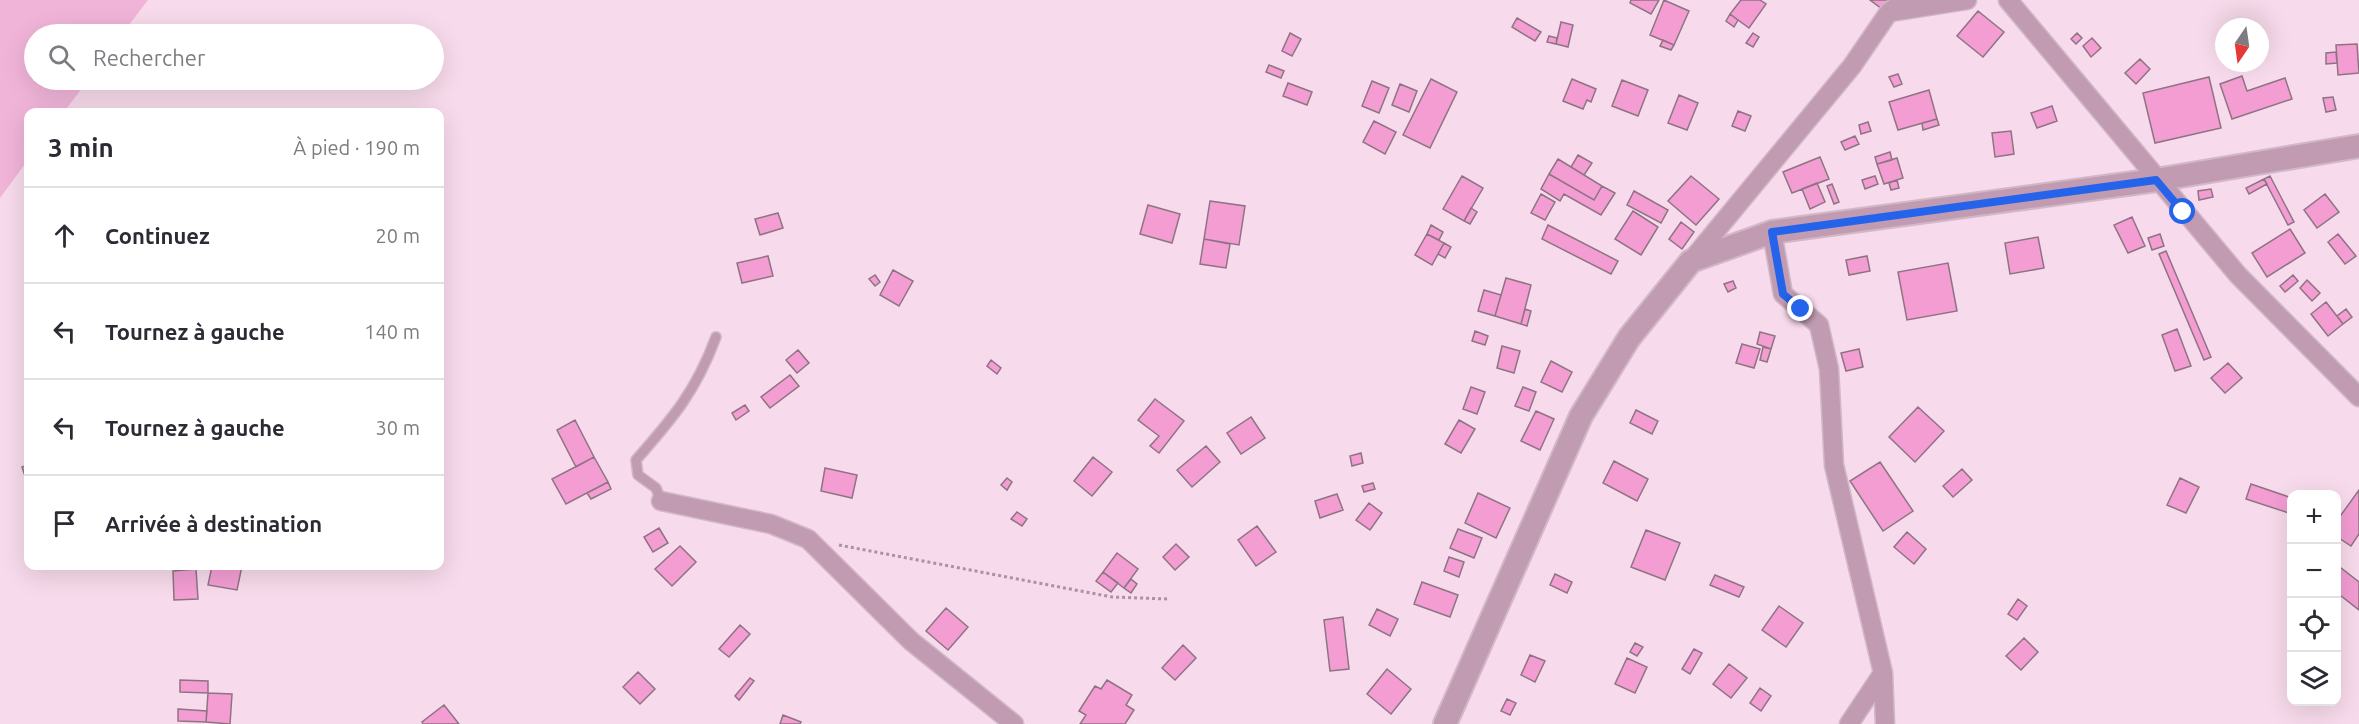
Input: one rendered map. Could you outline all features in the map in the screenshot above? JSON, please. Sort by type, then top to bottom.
[{"type":"street","points":[[1445,724],[1581,416],[1629,338],[1852,66],[1889,12],[1905,0]]},
{"type":"street","points":[[1889,12],[1966,0]]},
{"type":"street","points":[[2008,0],[2156,180],[2238,275],[2359,397]]},
{"type":"street","points":[[1691,261],[1772,232],[2156,180],[2359,146]]},
{"type":"street","points":[[1772,232],[1783,294],[1819,325],[1829,369],[1834,465],[1883,673],[1885,724]]},
{"type":"street","points":[[661,501],[771,524],[808,539],[910,641],[1014,724]]},
{"type":"street","points":[[1849,724],[1883,673]]},
{"type":"lane","points":[[661,501],[656,488],[638,475],[636,460],[688,398],[704,370],[716,337]]},
{"type":"path","points":[[808,539],[1112,597],[1168,599]]},
{"type":"shaded area","points":[[0,0],[148,0],[130,24],[24,24],[24,90],[80,90],[67,108],[24,108],[24,165],[0,198]]},
{"type":"building","points":[[1631,0],[1659,0],[1651,14],[1630,3]]},
{"type":"building","points":[[1664,0],[1689,11],[1674,45],[1650,35]]},
{"type":"building","points":[[1741,0],[1760,0],[1766,4],[1749,28],[1730,14]]},
{"type":"building","points":[[1870,0],[1889,0],[1882,9]]},
{"type":"building","points":[[1978,11],[2004,32],[1983,57],[1957,36]]},
{"type":"building","points":[[1730,14],[1738,20],[1734,27],[1726,21]]},
{"type":"building","points":[[1517,18],[1541,32],[1535,41],[1512,27]]},
{"type":"building","points":[[1561,22],[1573,25],[1568,47],[1556,44]]},
{"type":"building","points":[[1290,33],[1301,39],[1292,56],[1282,51]]},
{"type":"building","points":[[1753,33],[1759,37],[1753,47],[1746,43]]},
{"type":"building","points":[[2077,33],[2082,38],[2076,44],[2071,39]]},
{"type":"building","points":[[1549,36],[1557,38],[1556,44],[1547,42]]},
{"type":"building","points":[[2092,38],[2101,48],[2091,57],[2083,46]]},
{"type":"building","points":[[1663,40],[1674,45],[1671,50],[1660,46]]},
{"type":"building","points":[[2357,44],[2359,73],[2338,75],[2336,45]]},
{"type":"building","points":[[2336,52],[2337,63],[2326,64],[2326,53]]},
{"type":"building","points":[[2140,59],[2150,69],[2136,84],[2125,73]]},
{"type":"building","points":[[1269,65],[1284,71],[1281,78],[1266,72]]},
{"type":"building","points":[[1898,74],[1902,84],[1894,87],[1889,77]]},
{"type":"building","points":[[2242,76],[2247,91],[2285,78],[2292,99],[2232,119],[2220,84]]},
{"type":"building","points":[[2209,77],[2221,128],[2155,143],[2143,93]]},
{"type":"building","points":[[1431,79],[1457,92],[1430,148],[1403,135]]},
{"type":"building","points":[[1572,79],[1596,89],[1591,102],[1587,100],[1583,109],[1563,101]]},
{"type":"building","points":[[1622,80],[1648,90],[1638,116],[1612,106]]},
{"type":"building","points":[[1372,81],[1389,88],[1379,113],[1362,106]]},
{"type":"building","points":[[1288,83],[1312,92],[1307,105],[1283,96]]},
{"type":"building","points":[[1400,84],[1417,91],[1409,112],[1392,105]]},
{"type":"building","points":[[1929,90],[1937,119],[1898,130],[1889,102]]},
{"type":"building","points":[[1679,95],[1698,103],[1687,130],[1668,123]]},
{"type":"building","points":[[2333,97],[2336,110],[2326,112],[2323,98]]},
{"type":"building","points":[[2052,106],[2057,121],[2037,128],[2031,113]]},
{"type":"building","points":[[1738,111],[1751,116],[1745,131],[1732,126]]},
{"type":"building","points":[[1937,119],[1939,125],[1923,130],[1922,123]]},
{"type":"building","points":[[1374,121],[1396,132],[1385,154],[1363,142]]},
{"type":"building","points":[[1868,122],[1871,131],[1861,134],[1859,125]]},
{"type":"building","points":[[2011,131],[2014,154],[1995,157],[1992,133]]},
{"type":"building","points":[[1855,136],[1859,144],[1845,150],[1841,142]]},
{"type":"building","points":[[1890,152],[1892,160],[1877,164],[1875,157]]},
{"type":"building","points":[[1578,155],[1592,163],[1584,175],[1571,167]]},
{"type":"building","points":[[1820,157],[1829,179],[1792,193],[1783,172]]},
{"type":"building","points":[[1897,158],[1903,178],[1884,184],[1877,164]]},
{"type":"building","points":[[1558,159],[1602,186],[1594,200],[1549,174]]},
{"type":"building","points":[[1549,174],[1594,200],[1602,186],[1615,193],[1601,215],[1564,194],[1560,201],[1541,189]]},
{"type":"building","points":[[1462,176],[1483,188],[1464,221],[1443,209]]},
{"type":"building","points":[[1691,176],[1719,199],[1696,225],[1668,201]]},
{"type":"building","points":[[1875,176],[1878,184],[1865,189],[1862,180]]},
{"type":"building","points":[[2270,176],[2294,222],[2288,225],[2264,179]]},
{"type":"building","points":[[2264,179],[2267,184],[2249,194],[2246,188]]},
{"type":"building","points":[[1897,180],[1899,188],[1891,190],[1889,183]]},
{"type":"building","points":[[1817,183],[1825,202],[1810,209],[1802,189]]},
{"type":"building","points":[[1832,184],[1839,202],[1834,204],[1827,186]]},
{"type":"building","points":[[2211,189],[2213,197],[2199,200],[2198,191]]},
{"type":"building","points":[[1634,191],[1668,210],[1661,223],[1627,205]]},
{"type":"building","points":[[1541,194],[1555,202],[1545,220],[1531,213]]},
{"type":"building","points":[[2325,194],[2339,212],[2317,228],[2304,210]]},
{"type":"building","points":[[1210,201],[1245,206],[1239,245],[1204,239]]},
{"type":"building","points":[[1148,205],[1180,214],[1172,243],[1140,234]]},
{"type":"building","points":[[1471,208],[1477,212],[1470,224],[1464,221]]},
{"type":"building","points":[[1633,211],[1658,227],[1641,255],[1615,239]]},
{"type":"building","points":[[778,213],[783,228],[760,235],[755,219]]},
{"type":"building","points":[[2132,217],[2145,246],[2128,253],[2114,225]]},
{"type":"building","points":[[1681,222],[1694,232],[1682,249],[1669,239]]},
{"type":"building","points":[[1431,225],[1443,232],[1439,240],[1427,234]]},
{"type":"building","points":[[1548,225],[1618,261],[1611,274],[1542,239]]},
{"type":"building","points":[[2290,229],[2305,253],[2267,277],[2252,253]]},
{"type":"building","points":[[1427,234],[1444,243],[1432,265],[1415,255]]},
{"type":"building","points":[[2160,234],[2164,246],[2152,250],[2148,238]]},
{"type":"building","points":[[2338,234],[2356,256],[2345,264],[2328,242]]},
{"type":"building","points":[[2038,237],[2044,268],[2010,274],[2005,243]]},
{"type":"building","points":[[1204,239],[1230,244],[1226,268],[1200,264]]},
{"type":"building","points":[[1444,243],[1451,247],[1445,258],[1438,254]]},
{"type":"building","points":[[2166,251],[2211,357],[2204,360],[2159,254]]},
{"type":"building","points":[[768,256],[773,276],[742,283],[737,263]]},
{"type":"building","points":[[1867,256],[1870,271],[1849,275],[1846,260]]},
{"type":"building","points":[[1948,263],[1957,311],[1907,320],[1898,272]]},
{"type":"building","points":[[893,270],[913,281],[899,306],[880,295]]},
{"type":"building","points":[[875,275],[880,282],[875,286],[869,279]]},
{"type":"building","points":[[2293,275],[2298,281],[2285,292],[2280,286]]},
{"type":"building","points":[[1506,278],[1531,285],[1521,324],[1495,316]]},
{"type":"building","points":[[2307,280],[2320,293],[2312,301],[2300,288]]},
{"type":"building","points":[[1733,281],[1736,288],[1728,292],[1724,284]]},
{"type":"building","points":[[1484,290],[1501,295],[1495,316],[1478,311]]},
{"type":"building","points":[[2326,302],[2343,324],[2328,336],[2311,314]]},
{"type":"building","points":[[1525,309],[1531,311],[1527,326],[1521,324]]},
{"type":"building","points":[[2346,309],[2352,317],[2343,324],[2337,316]]},
{"type":"building","points":[[2177,329],[2191,366],[2175,371],[2162,335]]},
{"type":"building","points":[[1475,331],[1488,336],[1485,345],[1472,341]]},
{"type":"building","points":[[1760,332],[1775,336],[1771,349],[1757,344]]},
{"type":"building","points":[[1742,344],[1760,349],[1754,368],[1736,363]]},
{"type":"building","points":[[1502,346],[1520,351],[1514,373],[1497,368]]},
{"type":"building","points":[[1763,347],[1771,349],[1767,362],[1760,360]]},
{"type":"building","points":[[1859,349],[1863,367],[1846,371],[1841,353]]},
{"type":"building","points":[[798,350],[809,363],[797,373],[786,360]]},
{"type":"building","points":[[991,360],[1001,368],[997,374],[987,366]]},
{"type":"building","points":[[1551,361],[1572,372],[1562,392],[1541,382]]},
{"type":"building","points":[[2228,363],[2242,378],[2225,393],[2211,378]]},
{"type":"building","points":[[790,375],[799,386],[770,408],[761,397]]},
{"type":"building","points":[[1471,387],[1485,392],[1477,414],[1463,409]]},
{"type":"building","points":[[1523,387],[1536,392],[1529,411],[1515,406]]},
{"type":"building","points":[[1155,399],[1184,421],[1159,453],[1150,446],[1159,436],[1138,420]]},
{"type":"building","points":[[745,405],[749,411],[736,420],[732,413]]},
{"type":"building","points":[[1918,407],[1944,431],[1915,462],[1889,437]]},
{"type":"building","points":[[1636,410],[1658,421],[1652,434],[1630,423]]},
{"type":"building","points":[[1536,411],[1554,419],[1540,450],[1521,441]]},
{"type":"building","points":[[1251,417],[1265,438],[1241,454],[1227,433]]},
{"type":"building","points":[[575,420],[594,457],[576,467],[557,430]]},
{"type":"building","points":[[1459,420],[1475,429],[1461,453],[1445,444]]},
{"type":"building","points":[[1206,446],[1220,462],[1192,487],[1177,470]]},
{"type":"building","points":[[1361,453],[1363,463],[1352,466],[1350,456]]},
{"type":"building","points":[[594,457],[608,482],[566,504],[552,479]]},
{"type":"building","points":[[1093,457],[1112,472],[1092,496],[1074,481]]},
{"type":"building","points":[[1614,461],[1648,479],[1637,501],[1603,483]]},
{"type":"building","points":[[1880,462],[1913,511],[1883,531],[1850,481]]},
{"type":"building","points":[[825,468],[857,475],[852,498],[821,491]]},
{"type":"building","points":[[1962,469],[1972,480],[1953,497],[1943,486]]},
{"type":"building","points":[[1007,478],[1012,482],[1007,490],[1001,485]]},
{"type":"building","points":[[2180,478],[2199,487],[2186,513],[2167,505]]},
{"type":"building","points":[[608,482],[611,489],[591,499],[587,493]]},
{"type":"building","points":[[1373,483],[1375,489],[1364,492],[1362,486]]},
{"type":"building","points":[[2251,484],[2287,496],[2287,512],[2246,499]]},
{"type":"building","points":[[2359,490],[2359,534],[2351,546],[2341,539],[2341,515]]},
{"type":"building","points":[[1478,493],[1510,508],[1496,538],[1465,523]]},
{"type":"building","points":[[1337,494],[1343,510],[1320,518],[1315,501]]},
{"type":"building","points":[[1369,503],[1382,513],[1370,530],[1356,520]]},
{"type":"building","points":[[1017,512],[1027,519],[1022,526],[1011,519]]},
{"type":"building","points":[[1257,526],[1276,552],[1256,566],[1238,540]]},
{"type":"building","points":[[659,528],[668,543],[653,552],[644,537]]},
{"type":"building","points":[[1458,529],[1482,538],[1474,558],[1450,548]]},
{"type":"building","points":[[1646,530],[1680,543],[1665,580],[1631,567]]},
{"type":"building","points":[[1907,532],[1926,549],[1914,564],[1894,547]]},
{"type":"building","points":[[1176,544],[1189,557],[1175,570],[1163,557]]},
{"type":"building","points":[[680,546],[696,562],[672,586],[655,569]]},
{"type":"building","points":[[1117,553],[1138,569],[1124,588],[1103,572]]},
{"type":"building","points":[[1449,557],[1464,562],[1459,577],[1444,571]]},
{"type":"building","points":[[2341,568],[2359,582],[2359,610],[2341,596]]},
{"type":"building","points":[[196,570],[198,599],[174,600],[173,571]]},
{"type":"building","points":[[211,570],[241,570],[237,590],[208,585]]},
{"type":"building","points":[[1103,572],[1118,583],[1111,592],[1096,581]]},
{"type":"building","points":[[1555,574],[1572,582],[1567,593],[1550,585]]},
{"type":"building","points":[[1715,575],[1744,587],[1739,597],[1710,585]]},
{"type":"building","points":[[1131,579],[1137,584],[1131,593],[1124,588]]},
{"type":"building","points":[[1422,582],[1458,595],[1450,617],[1414,604]]},
{"type":"building","points":[[2018,599],[2027,606],[2017,620],[2008,614]]},
{"type":"building","points":[[1779,606],[1803,623],[1786,647],[1762,630]]},
{"type":"building","points":[[946,608],[968,627],[948,650],[926,631]]},
{"type":"building","points":[[1377,609],[1398,619],[1390,636],[1369,625]]},
{"type":"building","points":[[1343,617],[1349,669],[1330,671],[1324,620]]},
{"type":"building","points":[[740,625],[750,634],[729,657],[719,649]]},
{"type":"building","points":[[2024,638],[2038,652],[2021,670],[2006,656]]},
{"type":"building","points":[[1635,643],[1643,647],[1637,656],[1630,652]]},
{"type":"building","points":[[1183,645],[1196,658],[1175,680],[1162,668]]},
{"type":"building","points":[[1694,649],[1702,653],[1690,674],[1682,669]]},
{"type":"building","points":[[1530,655],[1545,661],[1535,682],[1521,675]]},
{"type":"building","points":[[1627,658],[1647,667],[1635,693],[1615,684]]},
{"type":"building","points":[[1729,664],[1747,678],[1731,698],[1713,684]]},
{"type":"building","points":[[1387,669],[1411,689],[1391,714],[1367,694]]},
{"type":"building","points":[[638,672],[655,689],[640,704],[623,687]]},
{"type":"building","points":[[750,678],[754,681],[739,700],[735,696]]},
{"type":"building","points":[[180,680],[208,681],[208,693],[180,692]]},
{"type":"building","points":[[1107,680],[1132,695],[1126,705],[1134,710],[1125,724],[1080,724],[1086,715],[1079,711],[1095,686],[1101,689]]},
{"type":"building","points":[[1760,688],[1771,696],[1761,711],[1750,703]]},
{"type":"building","points":[[208,693],[232,694],[230,724],[206,722]]},
{"type":"building","points":[[1507,699],[1516,703],[1510,715],[1501,711]]},
{"type":"building","points":[[444,705],[459,724],[423,724],[422,722]]},
{"type":"building","points":[[178,709],[207,711],[206,722],[178,721]]},
{"type":"building","points":[[783,715],[801,722],[800,724],[780,724]]},
{"type":"route","points":[[1801,309],[1783,294],[1772,232],[2156,180],[2183,212]]}]
